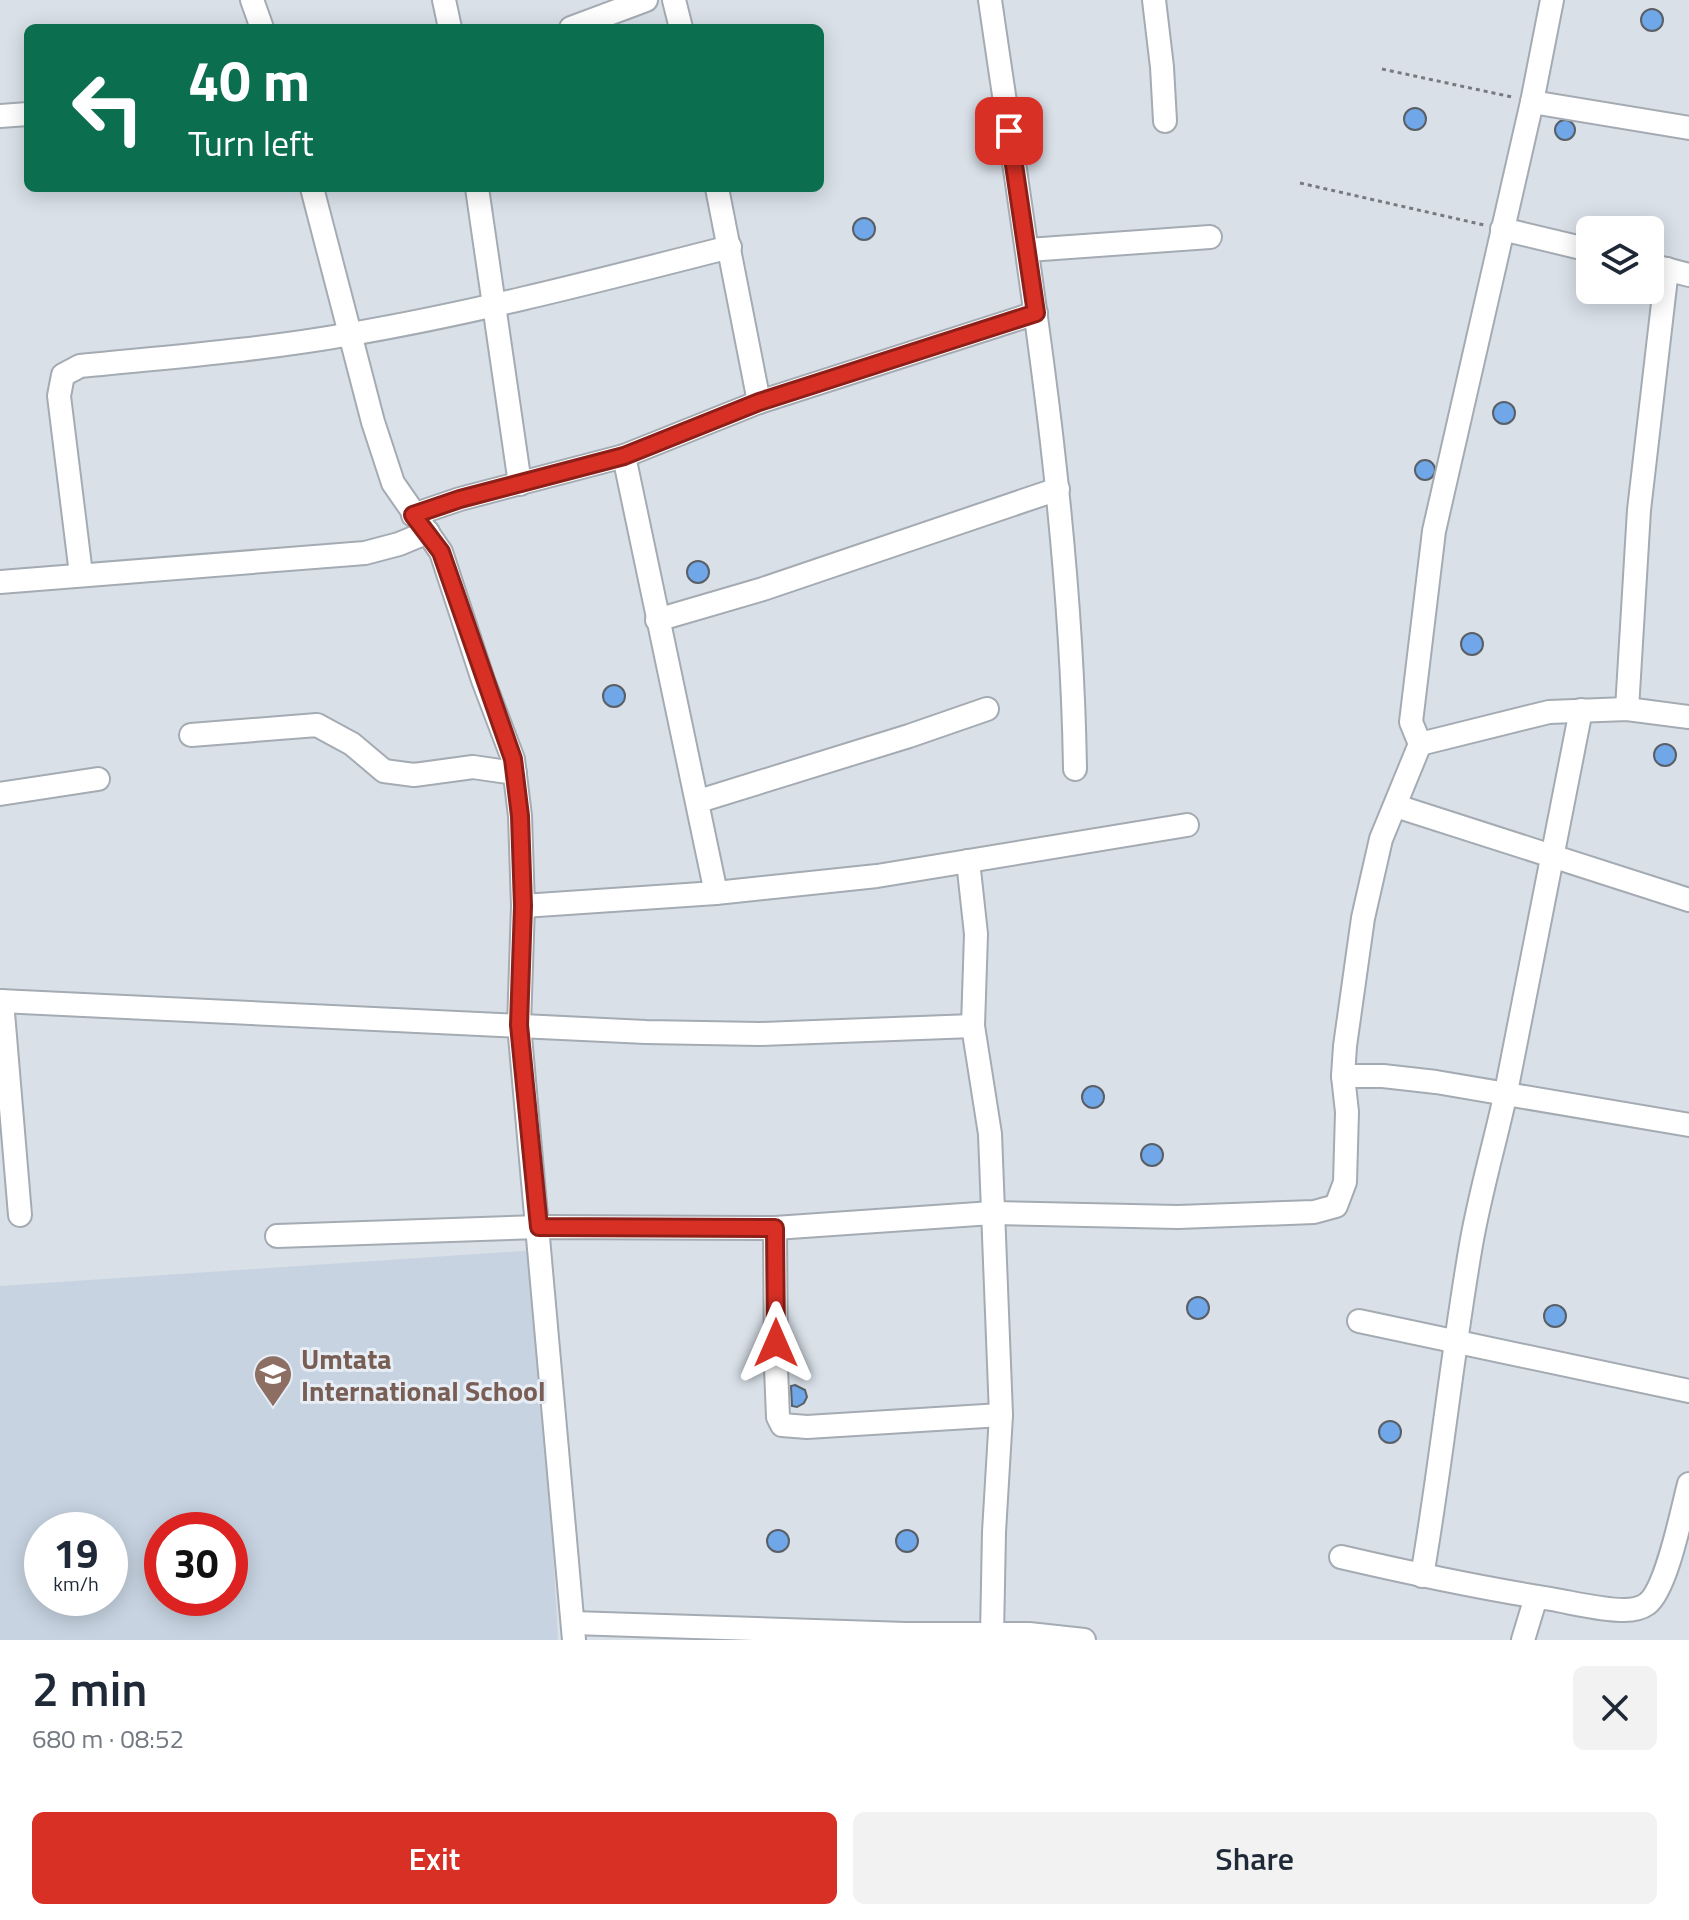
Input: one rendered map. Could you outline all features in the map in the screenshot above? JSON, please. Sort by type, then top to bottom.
[{"type":"street","points":[[252,0],[261,24]]},
{"type":"street","points":[[444,0],[449,24]]},
{"type":"street","points":[[582,24],[646,0]]},
{"type":"street","points":[[674,0],[680,24]]},
{"type":"street","points":[[990,0],[1028,250],[1058,489],[1074,703],[1075,769]]},
{"type":"street","points":[[1154,0],[1165,121]]},
{"type":"street","points":[[277,1236],[539,1227],[775,1228],[992,1213],[1178,1217],[1327,1210],[1336,1206],[1345,1182],[1347,1112],[1343,1076],[1363,918],[1381,839],[1420,744],[1411,722],[1434,531],[1532,102],[1552,0]]},
{"type":"street","points":[[1532,102],[1689,128]]},
{"type":"street","points":[[0,116],[24,114]]},
{"type":"street","points":[[313,192],[349,335],[393,483],[446,565],[483,680],[513,759],[520,816],[523,906],[519,1025],[574,1632],[992,1635],[1084,1640]]},
{"type":"street","points":[[478,192],[520,484]]},
{"type":"street","points":[[718,192],[759,402]]},
{"type":"street","points":[[1502,229],[1576,247]]},
{"type":"street","points":[[1028,250],[1210,237]]},
{"type":"street","points":[[81,574],[59,396],[63,375],[80,366],[349,335],[495,306],[730,247]]},
{"type":"street","points":[[1664,269],[1689,275]]},
{"type":"street","points":[[1627,709],[1655,304]]},
{"type":"street","points":[[0,582],[365,553],[399,544],[420,523],[460,499],[624,456],[759,402],[1036,313]]},
{"type":"street","points":[[624,456],[716,893]]},
{"type":"street","points":[[657,620],[763,589],[1058,489]]},
{"type":"street","points":[[699,801],[987,709]]},
{"type":"street","points":[[1420,744],[1549,712],[1627,709],[1689,717]]},
{"type":"street","points":[[1422,1576],[1441,1461],[1455,1339],[1581,710]]},
{"type":"street","points":[[191,735],[317,725],[352,744],[384,771],[414,775],[473,767],[515,773]]},
{"type":"street","points":[[0,794],[98,779]]},
{"type":"street","points":[[1396,806],[1689,900]]},
{"type":"street","points":[[523,906],[716,893],[863,878],[1187,825]]},
{"type":"street","points":[[968,861],[976,934],[973,1026],[990,1134],[1001,1415],[992,1635]]},
{"type":"street","points":[[20,1215],[1,1001],[760,1034],[973,1026]]},
{"type":"street","points":[[1343,1076],[1383,1076],[1436,1082],[1689,1125]]},
{"type":"street","points":[[775,1228],[776,1368],[778,1417],[782,1425],[807,1427],[1001,1415]]},
{"type":"street","points":[[1359,1321],[1689,1391]]},
{"type":"street","points":[[1341,1557],[1536,1597],[1620,1610],[1636,1609],[1649,1603],[1679,1563],[1689,1484]]},
{"type":"street","points":[[1523,1640],[1536,1597]]},
{"type":"path","points":[[1382,69],[1532,102]]},
{"type":"path","points":[[1300,183],[1502,229]]},
{"type":"shaded area","name":"Umtata International School","points":[[537,1250],[558,1640],[0,1640],[0,1286]]},
{"type":"building","points":[[1652,9],[1660,12],[1663,20],[1660,28],[1652,31],[1644,28],[1641,20],[1644,12]]},
{"type":"building","points":[[1415,108],[1423,111],[1426,119],[1423,127],[1415,130],[1407,127],[1404,119],[1407,111]]},
{"type":"building","points":[[1565,120],[1572,123],[1575,130],[1572,137],[1565,140],[1558,137],[1555,130],[1558,123]]},
{"type":"building","points":[[864,218],[872,221],[875,229],[872,237],[864,240],[856,237],[853,229],[856,221]]},
{"type":"building","points":[[1504,402],[1512,405],[1515,413],[1512,421],[1504,424],[1496,421],[1493,413],[1496,405]]},
{"type":"building","points":[[1425,460],[1432,463],[1435,470],[1432,477],[1425,480],[1418,477],[1415,470],[1418,463]]},
{"type":"building","points":[[698,561],[706,564],[709,572],[706,580],[698,583],[690,580],[687,572],[690,564]]},
{"type":"building","points":[[1472,633],[1480,636],[1483,644],[1480,652],[1472,655],[1464,652],[1461,644],[1464,636]]},
{"type":"building","points":[[614,685],[622,688],[625,696],[622,704],[614,707],[606,704],[603,696],[606,688]]},
{"type":"building","points":[[1665,744],[1673,747],[1676,755],[1673,763],[1665,766],[1657,763],[1654,755],[1657,747]]},
{"type":"building","points":[[1093,1086],[1101,1089],[1104,1097],[1101,1105],[1093,1108],[1085,1105],[1082,1097],[1085,1089]]},
{"type":"building","points":[[1152,1144],[1160,1147],[1163,1155],[1160,1163],[1152,1166],[1144,1163],[1141,1155],[1144,1147]]},
{"type":"building","points":[[1198,1297],[1206,1300],[1209,1308],[1206,1316],[1198,1319],[1190,1316],[1187,1308],[1190,1300]]},
{"type":"building","points":[[1555,1305],[1563,1308],[1566,1316],[1563,1324],[1555,1327],[1547,1324],[1544,1316],[1547,1308]]},
{"type":"building","points":[[791,1386],[805,1390],[807,1397],[797,1407],[792,1406]]},
{"type":"building","points":[[1390,1421],[1398,1424],[1401,1432],[1398,1440],[1390,1443],[1382,1440],[1379,1432],[1382,1424]]},
{"type":"building","points":[[778,1530],[786,1533],[789,1541],[786,1549],[778,1552],[770,1549],[767,1541],[770,1533]]},
{"type":"building","points":[[907,1530],[915,1533],[918,1541],[915,1549],[907,1552],[899,1549],[896,1541],[899,1533]]},
{"type":"place","name":"Umtata International School","points":[[273,1408]]},
{"type":"route","points":[[776,1343],[775,1228],[539,1227],[519,1025],[523,906],[520,816],[513,759],[441,552],[413,515],[460,499],[624,456],[759,402],[1036,313],[1009,131]]}]
